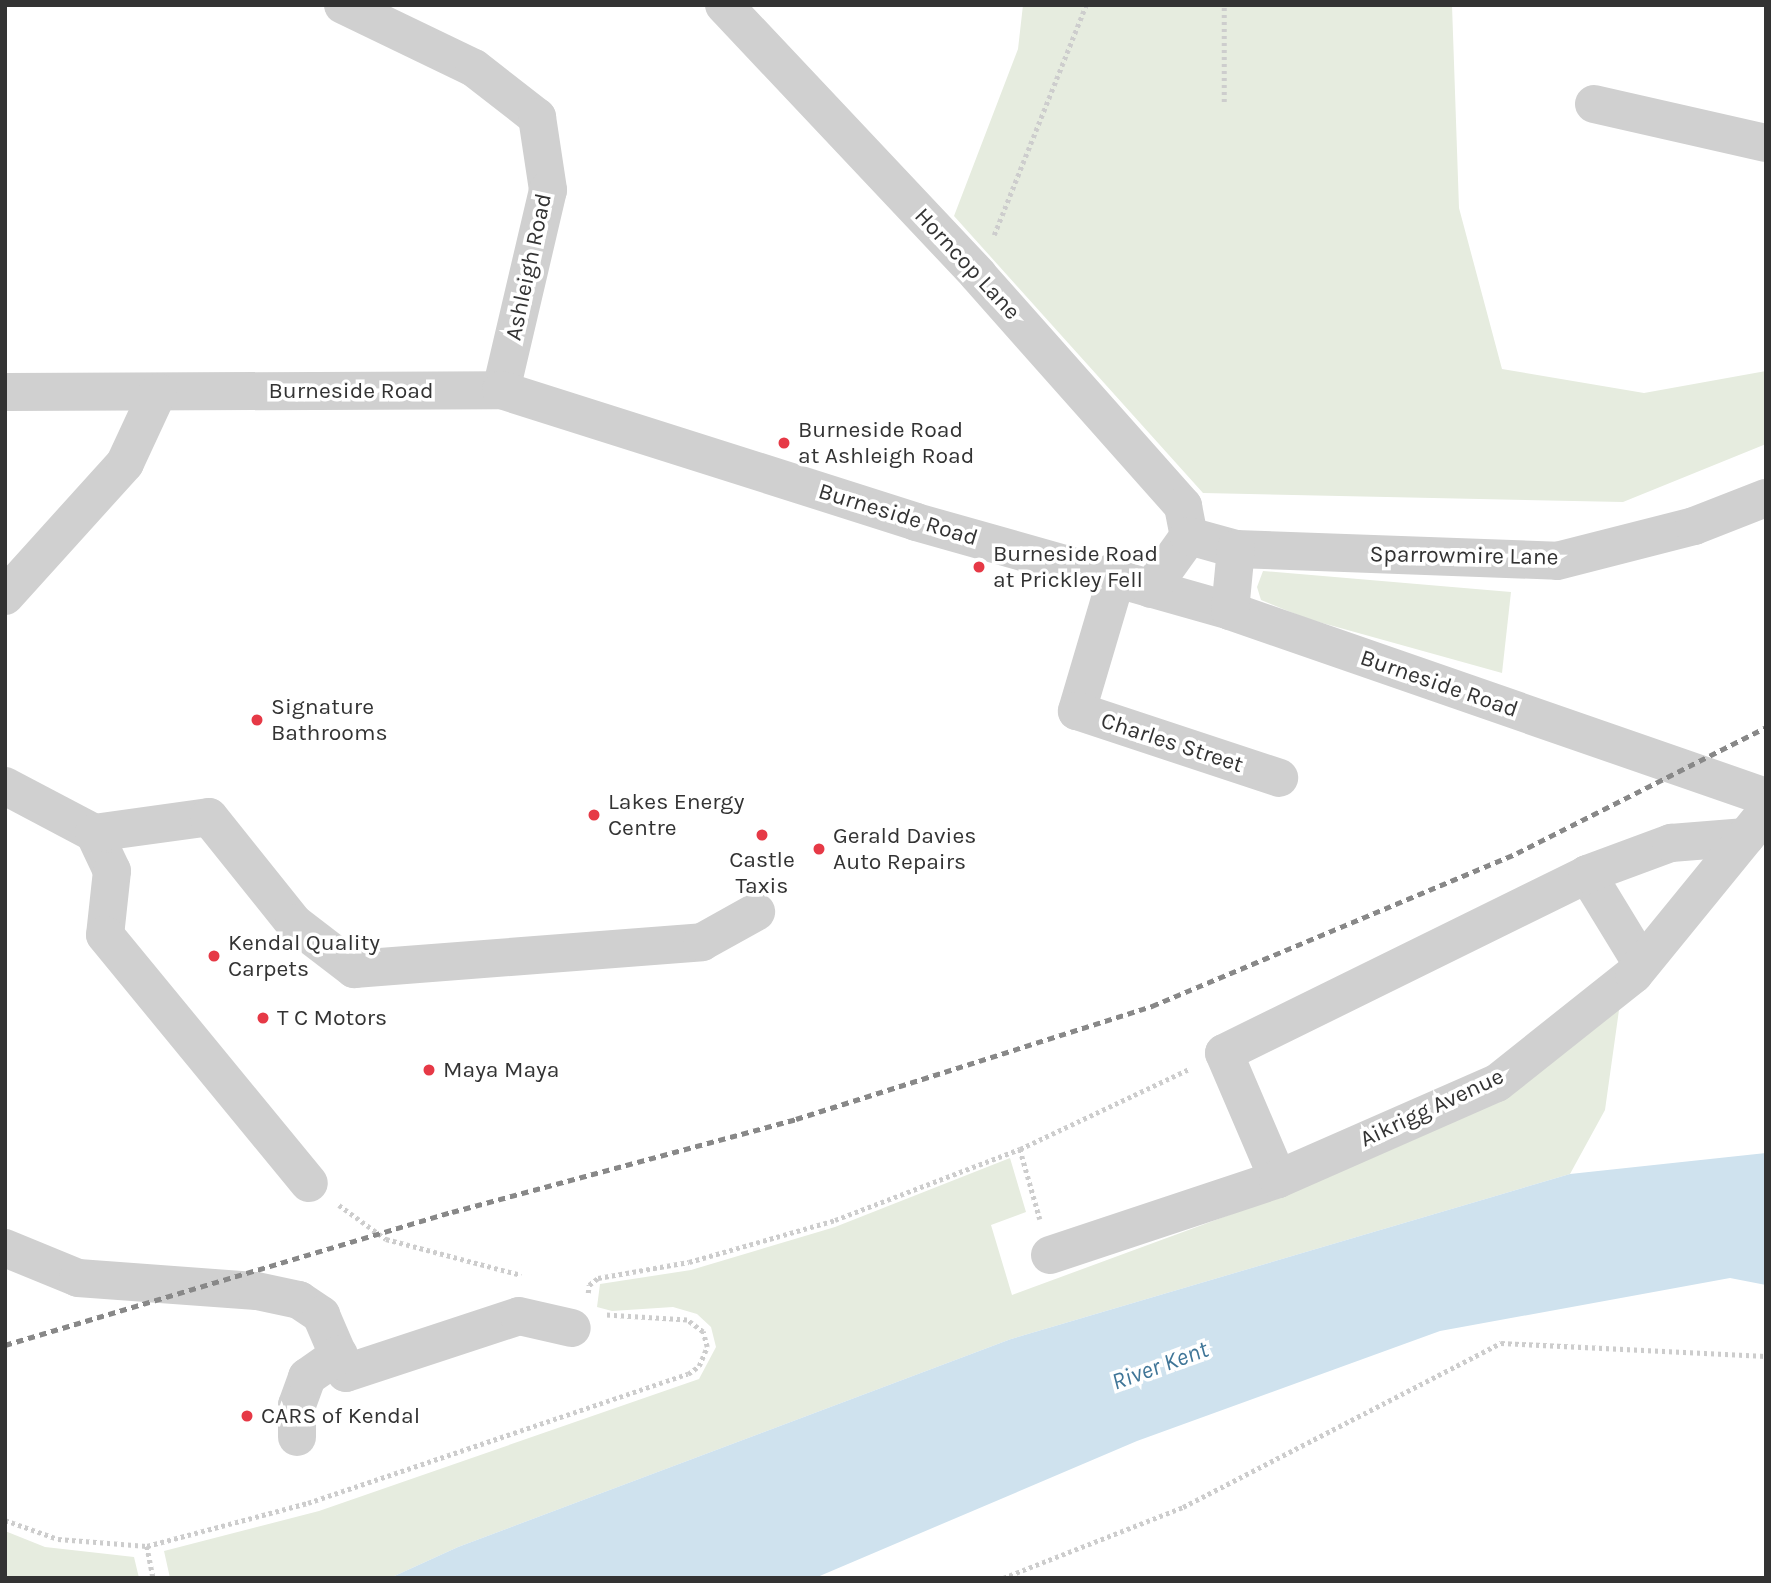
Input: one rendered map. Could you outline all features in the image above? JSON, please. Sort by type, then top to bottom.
[{"type":"street","name":"Ashleigh Road","points":[[343,5],[474,68],[537,117],[548,190],[501,390]]},
{"type":"street","name":"Horncop Lane","points":[[724,5],[978,275],[1183,506],[1189,536]]},
{"type":"street","points":[[1594,104],[1766,143]]},
{"type":"street","name":"Burneside Road","points":[[5,392],[501,390],[916,522],[1230,611],[1766,797]]},
{"type":"street","points":[[5,596],[125,463],[158,392]]},
{"type":"street","name":"Sparrowmire Lane","points":[[1189,536],[1236,549],[1557,561],[1694,526],[1766,498]]},
{"type":"street","points":[[1133,584],[1189,536]]},
{"type":"street","points":[[1230,611],[1236,549]]},
{"type":"street","name":"Charles Street","points":[[1133,584],[1077,711],[1279,778]]},
{"type":"street","points":[[5,786],[94,833],[209,817],[294,923],[354,969],[702,943],[757,912]]},
{"type":"street","points":[[1278,1180],[1224,1053],[1587,874],[1671,843],[1756,825]]},
{"type":"street","name":"Aikrigg Avenue","points":[[1050,1255],[1278,1180],[1497,1083],[1642,964],[1756,825]]},
{"type":"street","points":[[94,833],[112,871],[105,935],[309,1182]]},
{"type":"street","points":[[1587,874],[1642,964]]},
{"type":"street","points":[[5,1248],[78,1278],[257,1292],[299,1300],[321,1315],[346,1373],[519,1316],[584,1312]]},
{"type":"street","points":[[298,1437],[297,1405],[307,1377],[338,1355]]},
{"type":"path","points":[[978,275],[1086,5]]},
{"type":"path","points":[[1224,5],[1224,103]]},
{"type":"path","points":[[5,1520],[58,1539],[146,1546],[308,1503],[688,1374],[699,1366],[707,1347],[703,1332],[687,1320],[584,1312],[589,1285],[598,1278],[689,1262],[835,1220],[1020,1149],[1224,1053]]},
{"type":"path","points":[[1020,1149],[1050,1255]]},
{"type":"path","points":[[309,1182],[386,1240],[529,1278]]},
{"type":"path","points":[[1003,1578],[1183,1507],[1502,1343],[1766,1356]]},
{"type":"path","points":[[146,1546],[153,1578]]},
{"type":"shaded area","points":[[1023,5],[1452,5],[1459,208],[1502,369],[1644,393],[1766,371],[1766,444],[1623,502],[1203,493],[954,216],[1018,49]]},
{"type":"shaded area","points":[[1263,571],[1511,592],[1502,673],[1308,619],[1261,600],[1257,587]]},
{"type":"shaded area","points":[[1620,1003],[1605,1110],[1570,1174],[1011,1339],[458,1547],[390,1578],[170,1578],[164,1551],[319,1511],[699,1379],[716,1347],[711,1327],[697,1314],[673,1307],[612,1311],[597,1307],[600,1284],[691,1270],[835,1227],[1010,1158],[1026,1212],[991,1225],[1012,1295],[1286,1194]]},
{"type":"shaded area","points":[[5,1531],[45,1547],[134,1557],[139,1578],[5,1578]]},
{"type":"water","name":"River Kent","points":[[1766,1153],[1766,1285],[1730,1278],[1440,1331],[1137,1441],[815,1578],[390,1578],[458,1547],[1011,1339],[1570,1174]]},
{"type":"railway","points":[[5,1345],[452,1212],[796,1119],[1152,1006],[1517,853],[1766,727]]},
{"type":"place","name":"Burneside Road at Ashleigh Road","points":[[784,443]]},
{"type":"place","name":"Burneside Road at Prickley Fell","points":[[979,567]]},
{"type":"place","name":"Signature Bathrooms","points":[[257,720]]},
{"type":"place","name":"Lakes Energy Centre","points":[[594,815]]},
{"type":"place","name":"Castle Taxis","points":[[762,835]]},
{"type":"place","name":"Gerald Davies Auto Repairs","points":[[819,849]]},
{"type":"place","name":"Kendal Quality Carpets","points":[[214,956]]},
{"type":"place","name":"T C Motors","points":[[263,1018]]},
{"type":"place","name":"Maya Maya","points":[[429,1070]]},
{"type":"place","name":"CARS of Kendal","points":[[247,1416]]}]
